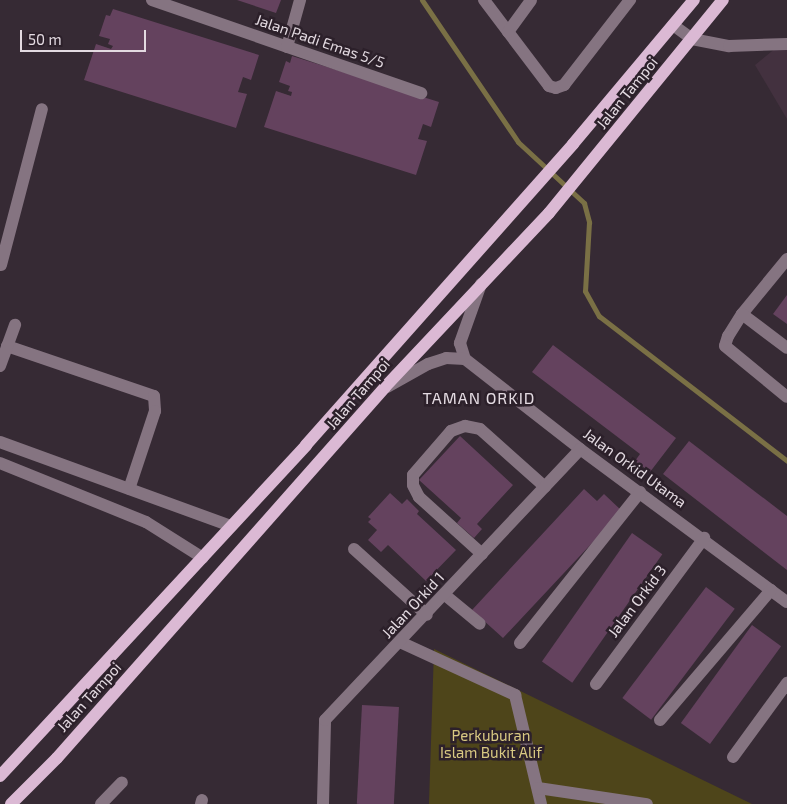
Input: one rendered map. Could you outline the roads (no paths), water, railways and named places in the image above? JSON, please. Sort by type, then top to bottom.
[{"type":"main road","name":"Jalan Tampoi","points":[[0,776],[203,558],[573,144],[694,0]]},
{"type":"main road","name":"Jalan Tampoi","points":[[11,804],[57,758],[385,387],[549,212],[723,0]]},
{"type":"street","name":"Jalan Padi Emas 5/5","points":[[152,0],[421,93]]},
{"type":"street","points":[[287,47],[300,0]]},
{"type":"street","points":[[484,0],[549,86],[556,88],[564,85],[630,0]]},
{"type":"street","points":[[508,32],[531,0]]},
{"type":"street","points":[[673,25],[692,39],[729,46],[787,44]]},
{"type":"street","points":[[0,266],[42,108]]},
{"type":"street","points":[[787,259],[742,314],[725,346],[787,397]]},
{"type":"street","points":[[385,387],[428,364],[446,358],[465,359],[460,343],[482,282]]},
{"type":"street","points":[[742,314],[787,348]]},
{"type":"street","points":[[0,366],[15,325]]},
{"type":"street","points":[[7,346],[154,396],[155,410],[130,489]]},
{"type":"street","name":"Jalan Orkid Utama","points":[[465,359],[580,449],[704,538],[787,602]]},
{"type":"street","points":[[482,554],[419,497],[413,485],[413,475],[451,431],[465,426],[480,429],[544,487]]},
{"type":"street","points":[[0,442],[231,526]]},
{"type":"street","name":"Jalan Orkid 1","points":[[323,804],[325,720],[427,615],[580,449]]},
{"type":"street","points":[[0,463],[146,522],[203,558]]},
{"type":"street","points":[[520,643],[640,492]]},
{"type":"street","name":"Jalan Orkid 3","points":[[596,684],[704,538]]},
{"type":"street","points":[[354,549],[427,615]]},
{"type":"street","points":[[660,720],[771,590]]},
{"type":"street","points":[[445,595],[480,624]]},
{"type":"street","points":[[400,642],[515,695],[541,804]]},
{"type":"street","points":[[733,757],[787,683]]},
{"type":"street","points":[[101,804],[122,782]]},
{"type":"street","points":[[538,788],[647,804]]},
{"type":"waterway","points":[[422,0],[518,142],[584,203],[589,222],[585,291],[599,316],[787,461]]},
{"type":"district","name":"TAMAN ORKID","points":[[479,398]]},
{"type":"park label","name":"Perkuburan Islam Bukit Alif","points":[[491,744]]}]
